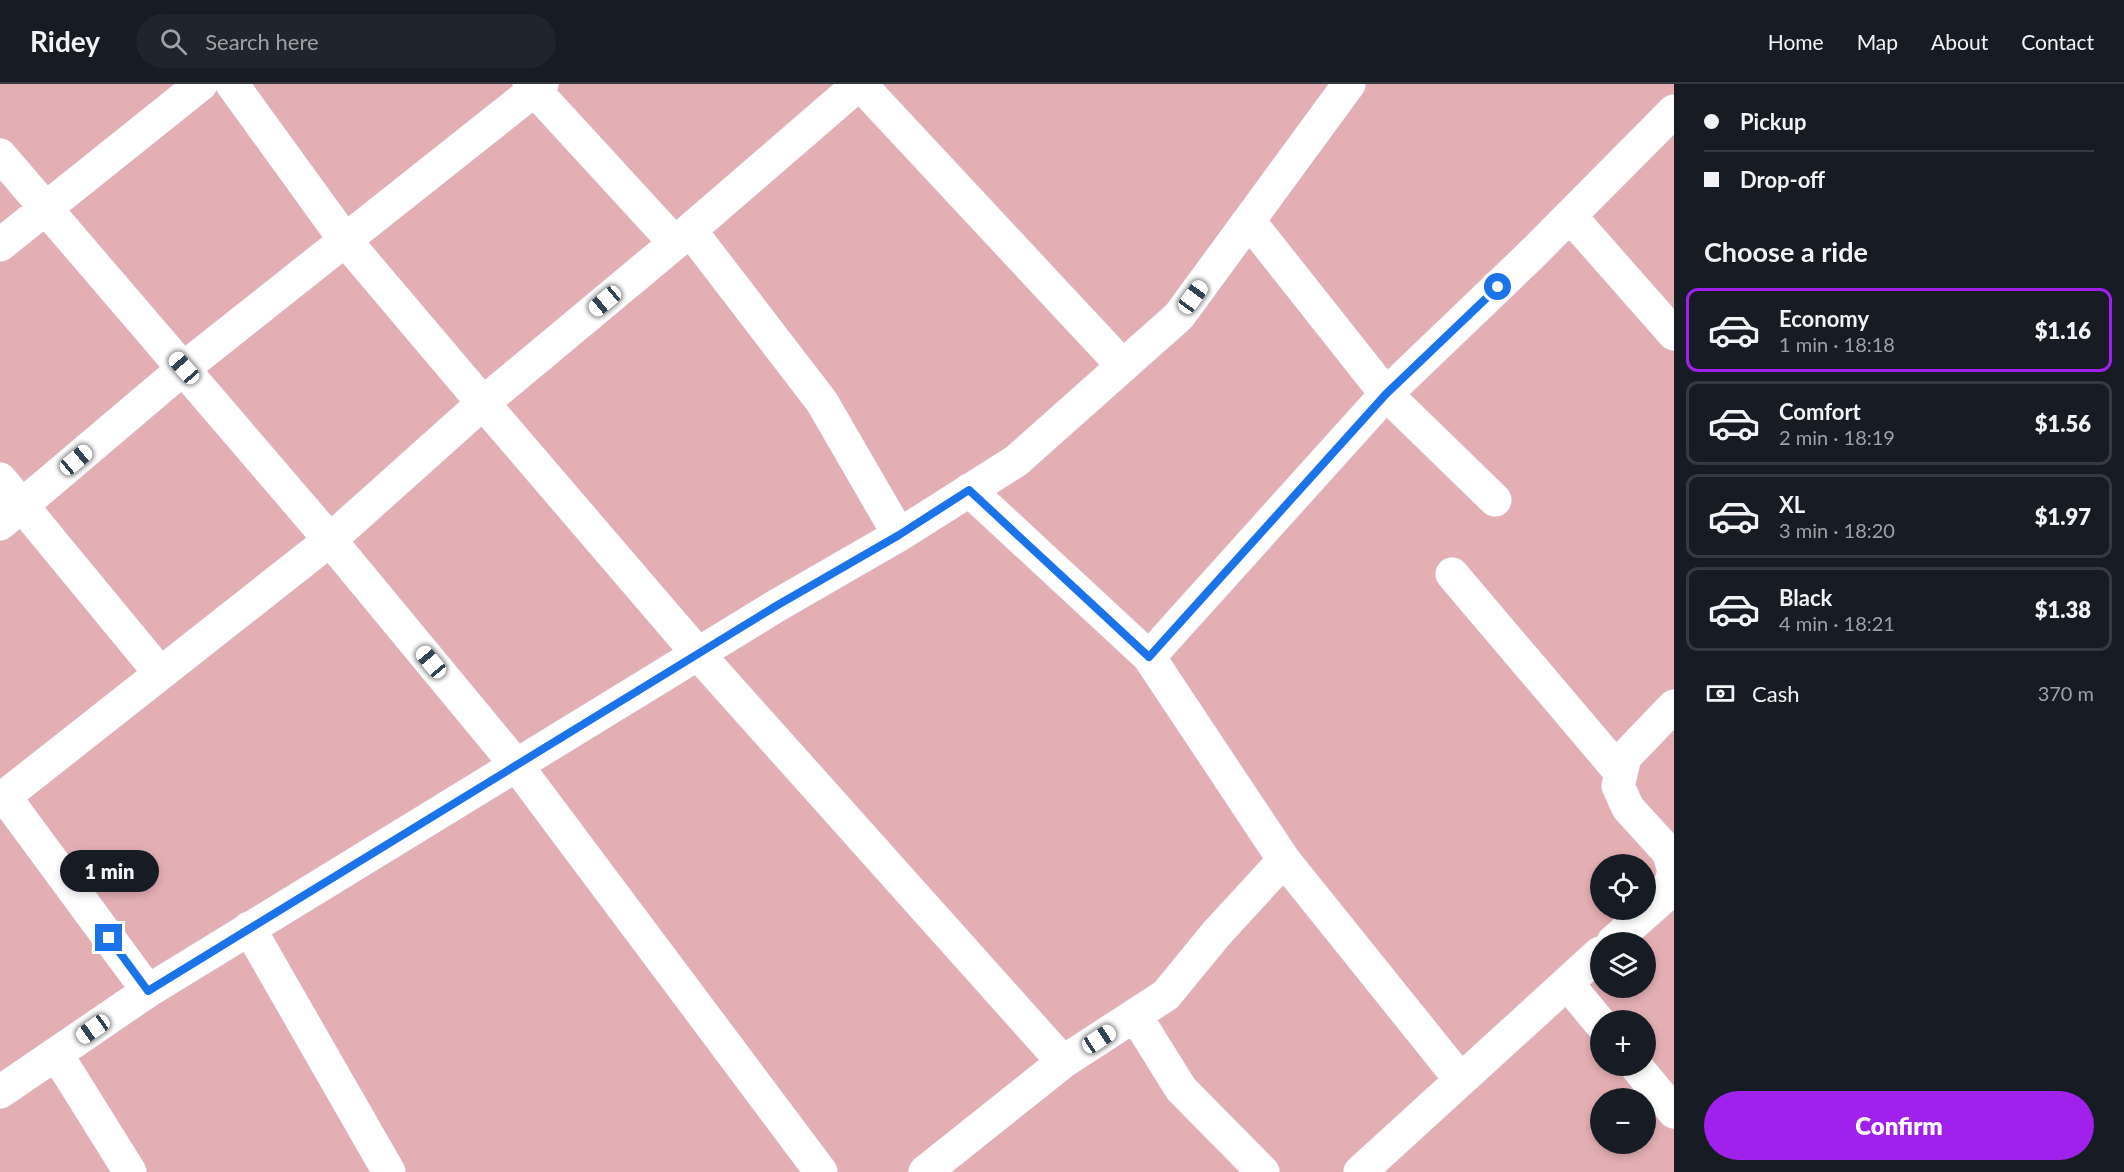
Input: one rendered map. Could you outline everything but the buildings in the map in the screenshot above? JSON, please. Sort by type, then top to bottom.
[{"type":"street","points":[[0,245],[201,84]]},
{"type":"street","points":[[232,84],[345,240],[483,403],[699,655],[1063,1062]]},
{"type":"street","points":[[148,991],[2,798],[330,540],[483,403],[859,84],[1123,366]]},
{"type":"street","points":[[0,1092],[148,991],[249,928],[776,606],[899,535],[1016,461],[1179,316],[1349,84]]},
{"type":"street","points":[[11,515],[184,368],[535,86],[682,236],[822,402],[899,535]]},
{"type":"street","points":[[1149,657],[1386,394],[1570,216],[1674,111]]},
{"type":"street","points":[[0,156],[330,540],[517,766],[820,1172]]},
{"type":"street","points":[[1570,216],[1674,334]]},
{"type":"street","points":[[1249,221],[1386,394],[1495,501]]},
{"type":"street","points":[[0,479],[11,515],[160,673]]},
{"type":"street","points":[[969,490],[1149,657],[1284,860],[1460,1079]]},
{"type":"street","points":[[1452,574],[1621,773]]},
{"type":"street","points":[[1624,932],[1667,894],[1674,872],[1669,853],[1628,808],[1618,786],[1625,757],[1674,706]]},
{"type":"street","points":[[925,1172],[1063,1062],[1166,995],[1216,934],[1284,860]]},
{"type":"street","points":[[249,928],[389,1172]]},
{"type":"street","points":[[1360,1172],[1590,962]]},
{"type":"street","points":[[1567,983],[1590,1011]]},
{"type":"street","points":[[1135,1015],[1181,1089],[1263,1172]]},
{"type":"street","points":[[57,1055],[130,1172]]},
{"type":"street","points":[[1644,1076],[1674,1112]]},
{"type":"shaded area","points":[[0,84],[1674,84],[1674,1172],[0,1172]]},
{"type":"route","points":[[109,938],[148,991],[776,606],[899,535],[969,490],[1149,657],[1386,394],[1498,287]]}]
